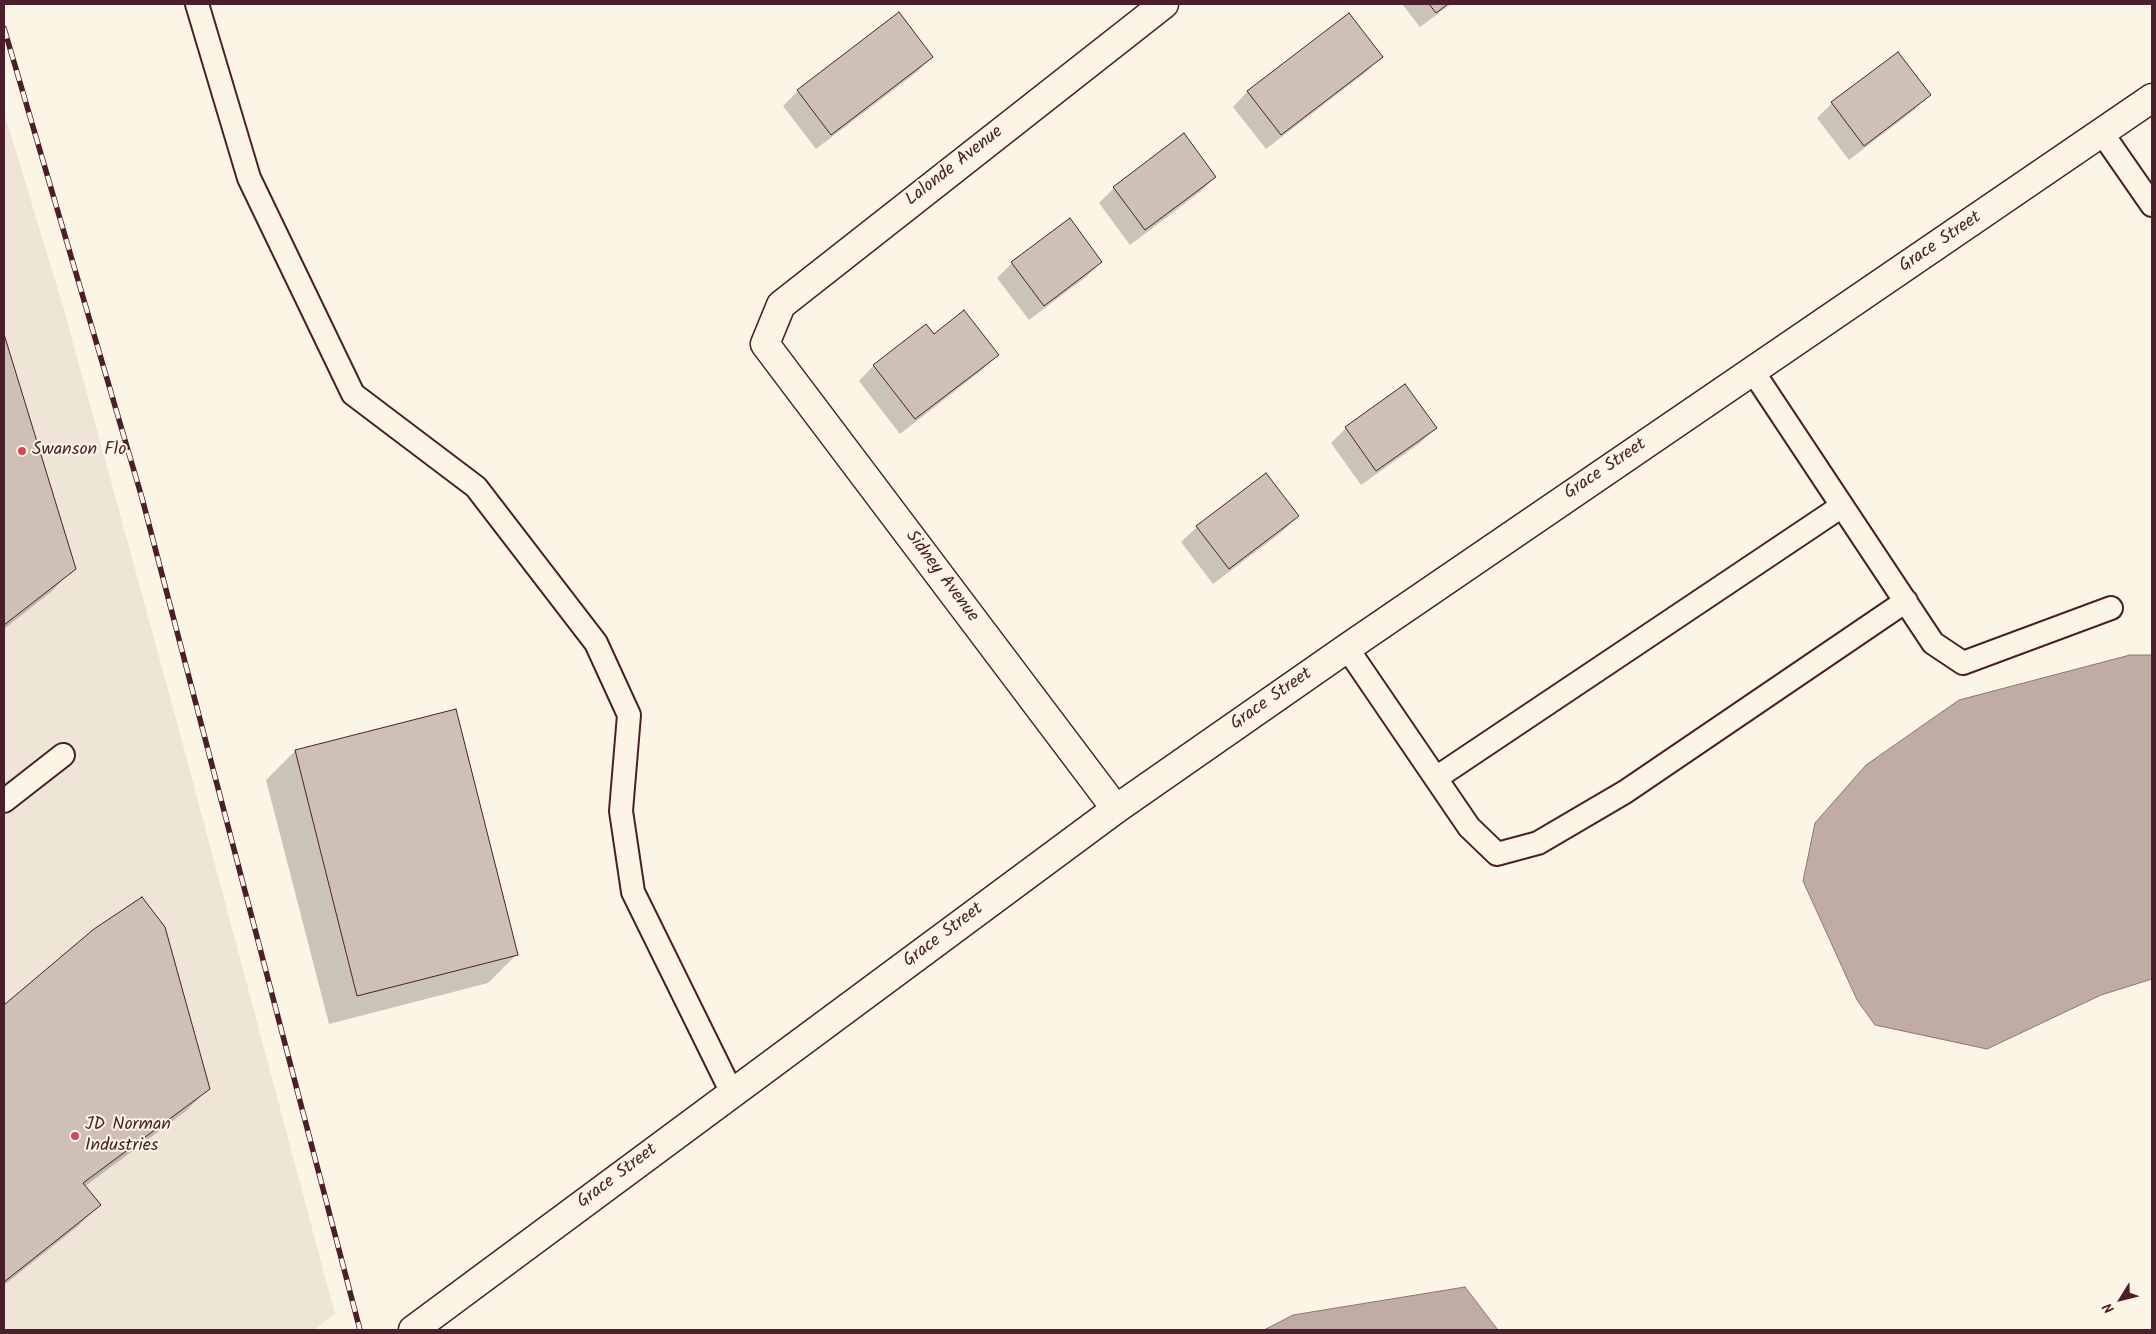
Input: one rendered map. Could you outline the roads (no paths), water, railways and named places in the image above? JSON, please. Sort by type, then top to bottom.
[{"type":"street","name":"Lalonde Avenue","points":[[766,344],[781,305],[1164,4]]},
{"type":"street","name":"Grace Street","points":[[412,1330],[1116,809],[1752,370],[2152,98]]},
{"type":"street","name":"Sidney Avenue","points":[[766,344],[1116,809]]},
{"type":"lane","points":[[197,4],[249,178],[353,394],[476,487],[596,643],[629,715],[621,812],[633,892],[732,1093]]},
{"type":"lane","points":[[2102,133],[2152,205]]},
{"type":"lane","points":[[1752,370],[1933,643],[1963,663],[2111,608]]},
{"type":"lane","points":[[1436,778],[1842,506]]},
{"type":"lane","points":[[1347,648],[1469,827],[1497,854],[1538,843],[1625,792],[1906,601]]},
{"type":"lane","points":[[4,801],[63,755]]},
{"type":"railway","points":[[4,28],[142,498],[360,1330]]},
{"type":"place","name":"Swanson Flo","points":[[22,451]]},
{"type":"place","name":"JD Norman Industries","points":[[75,1136]]}]
